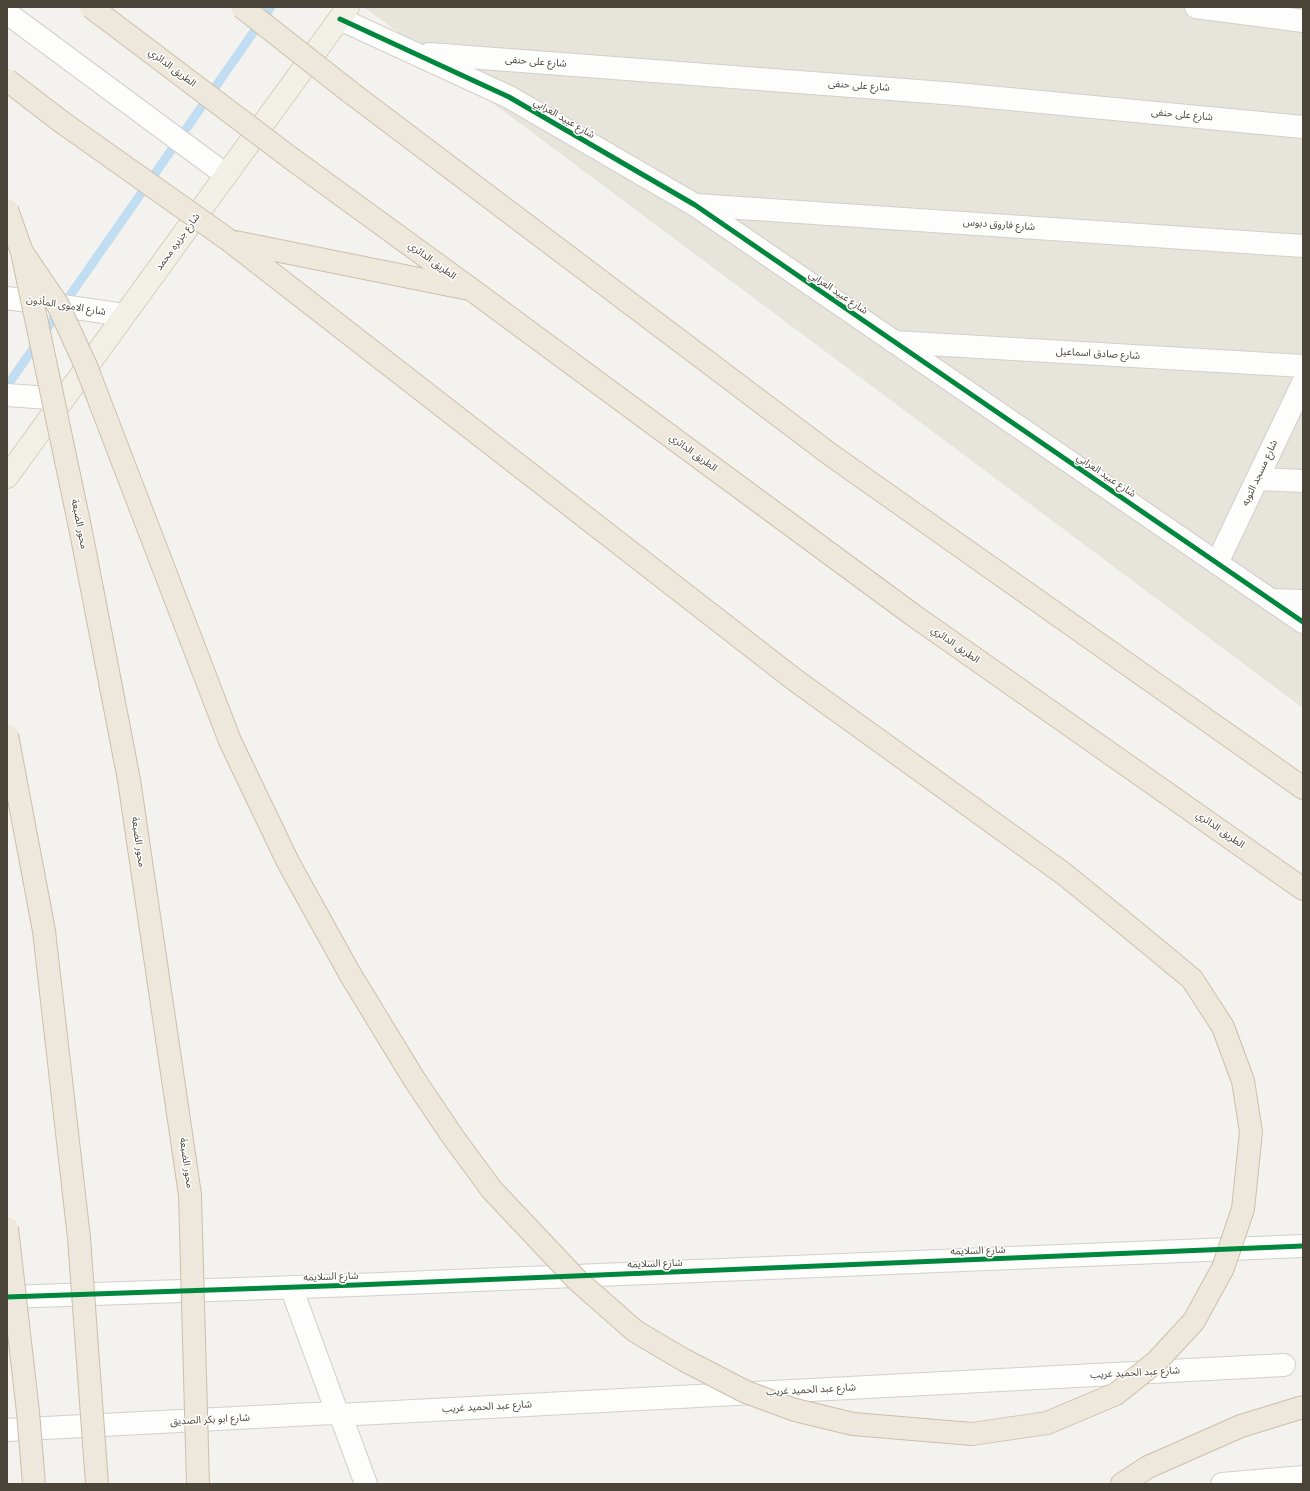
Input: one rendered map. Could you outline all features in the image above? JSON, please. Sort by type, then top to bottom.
[{"type":"highway","name":"الطريق الدائري","points":[[91,7],[292,159],[913,615],[1303,889]]},
{"type":"highway","points":[[242,7],[350,92],[831,456],[1303,788]]},
{"type":"highway","points":[[7,80],[63,123],[230,241],[795,680],[1064,874],[1192,979],[1223,1027],[1243,1081],[1251,1132],[1243,1209],[1223,1268],[1194,1321],[1158,1361],[1116,1394],[1047,1422],[972,1434],[853,1424],[795,1410],[746,1392],[684,1360],[635,1331],[578,1280],[492,1190],[453,1137],[414,1079],[350,974],[288,862],[230,741],[86,366],[58,305],[22,252]]},
{"type":"highway","name":"محور الضبعة","points":[[7,210],[22,252],[81,532],[129,780],[189,1188],[198,1484]]},
{"type":"highway","points":[[230,241],[472,290]]},
{"type":"highway","points":[[7,735],[44,931],[79,1238],[97,1484]]},
{"type":"highway","points":[[7,1228],[11,1297],[28,1412],[34,1484]]},
{"type":"highway","points":[[1122,1484],[1148,1467],[1241,1426],[1303,1407]]},
{"type":"main road","name":"شارع جزيره محمد","points":[[7,477],[344,13]]},
{"type":"street","points":[[1196,7],[1303,21]]},
{"type":"street","points":[[7,13],[226,175]]},
{"type":"street","name":"شارع عبيد العرابي","points":[[344,13],[415,53],[509,97],[695,205],[1303,622]]},
{"type":"street","name":"شارع على حنفى","points":[[415,53],[957,94],[1303,127]]},
{"type":"street","name":"شارع فاروق دبوس","points":[[695,205],[1303,246]]},
{"type":"street","name":"شارع الاموى المأذون","points":[[7,298],[124,315]]},
{"type":"street","name":"شارع صادق اسماعيل","points":[[894,342],[1303,366]]},
{"type":"street","name":"شارع مسجد التوبه","points":[[1217,563],[1303,383]]},
{"type":"street","points":[[7,395],[63,399]]},
{"type":"street","points":[[1258,479],[1303,481]]},
{"type":"street","points":[[1270,600],[1303,601]]},
{"type":"street","name":"شارع السلايمه","points":[[11,1297],[1303,1246]]},
{"type":"street","points":[[291,1287],[338,1415],[342,1419],[366,1484]]},
{"type":"street","name":"شارع عبد الحميد غريب","points":[[338,1415],[1284,1365]]},
{"type":"street","name":"شارع ابو بكر الصديق","points":[[7,1430],[332,1413],[338,1415]]},
{"type":"street","points":[[1222,1484],[1303,1477]]},
{"type":"shaded area","points":[[364,7],[1303,7],[1303,708]]},
{"type":"waterway","points":[[7,386],[271,7]]},
{"type":"cycle path","points":[[340,19],[509,97],[695,205],[1303,622]]},
{"type":"cycle path","points":[[7,1297],[356,1285],[1303,1246]]}]
